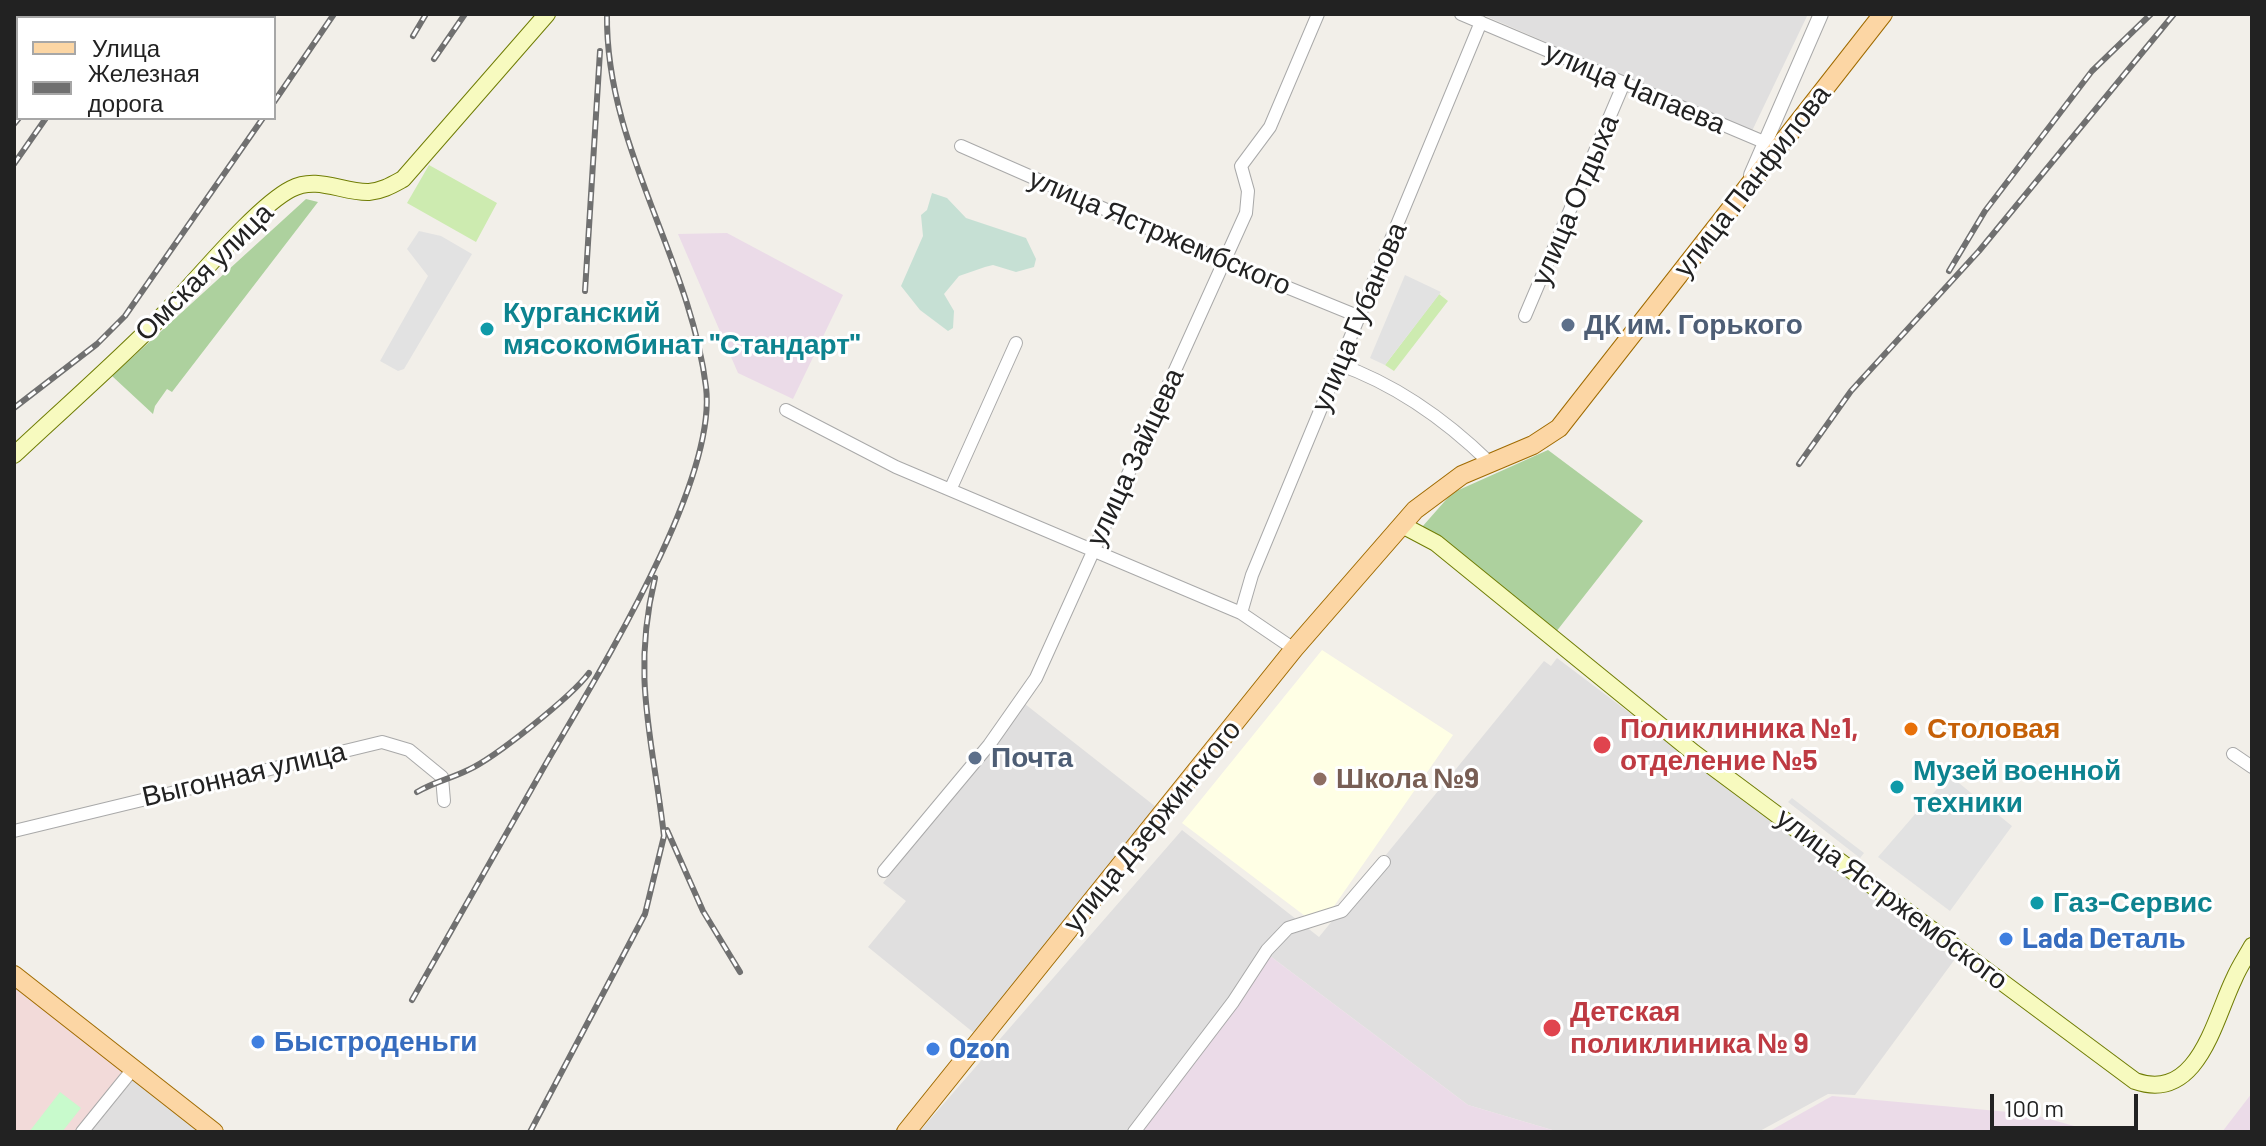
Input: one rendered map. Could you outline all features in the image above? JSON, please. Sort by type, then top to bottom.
[{"type":"main road","name":"Омская улица","points":[[14,455],[162,315],[264,210],[290,189],[305,184],[322,184],[368,192],[403,179],[547,14]]},
{"type":"main road","name":"улица Панфилова","points":[[1402,525],[1446,484],[1533,445],[1559,428],[1604,374],[1747,184],[1771,144],[1883,14]]},
{"type":"main road","name":"улица Дзержинского","points":[[906,1132],[1294,649],[1402,525]]},
{"type":"main road","name":"улица Ястржембского","points":[[1402,525],[1436,543],[1694,753],[2121,1072],[2148,1085],[2161,1085],[2186,1073],[2201,1055],[2252,946]]},
{"type":"main road","points":[[15,976],[214,1132]]},
{"type":"street","name":"улица Зайцева","points":[[884,871],[1025,698],[1225,262],[1248,202],[1241,166],[1257,149],[1270,127],[1318,14]]},
{"type":"street","name":"улица Чапаева","points":[[1461,14],[1771,144]]},
{"type":"street","points":[[1771,144],[1821,14]]},
{"type":"street","name":"улица Губанова","points":[[1241,613],[1252,575],[1481,22]]},
{"type":"street","name":"улица Отдыха","points":[[1525,316],[1624,83]]},
{"type":"street","name":"улица Ястржембского","points":[[961,146],[1225,262],[1360,317]]},
{"type":"street","points":[[951,488],[1016,343]]},
{"type":"street","points":[[1338,364],[1372,376],[1458,433],[1490,463]]},
{"type":"street","points":[[786,410],[896,467],[1241,613],[1294,649]]},
{"type":"street","name":"Выгонная улица","points":[[14,831],[382,742],[409,750],[442,777],[444,801]]},
{"type":"street","points":[[2233,754],[2252,767]]},
{"type":"street","points":[[1134,1132],[1233,1002],[1267,950],[1288,928],[1342,911],[1384,862]]},
{"type":"street","points":[[82,1132],[133,1069]]},
{"type":"shaded area","points":[[1481,14],[1808,14],[1752,131]]},
{"type":"shaded area","points":[[932,193],[947,198],[966,218],[1026,238],[1036,259],[1034,267],[1016,272],[993,265],[959,276],[944,294],[954,311],[953,328],[948,331],[920,310],[901,286],[923,236],[921,215],[927,210]]},
{"type":"shaded area","points":[[419,231],[441,236],[472,254],[404,369],[398,371],[380,361],[428,276],[407,249]]},
{"type":"shaded area","points":[[727,233],[843,295],[793,399],[738,373],[678,234]]},
{"type":"shaded area","points":[[1405,275],[1441,292],[1385,365],[1370,358]]},
{"type":"shaded area","name":"Школа №9","points":[[1322,650],[1453,735],[1332,909],[1305,916],[1182,823]]},
{"type":"shaded area","points":[[1557,658],[1955,959],[1855,1095],[1828,1094],[1758,1132],[1559,1132],[1468,1105],[1270,956],[1137,1132],[919,1132],[1182,830],[1319,937],[1544,661],[1551,666]]},
{"type":"shaded area","points":[[1025,704],[1156,807],[974,1033],[868,947],[906,901],[883,883]]},
{"type":"shaded area","points":[[1949,775],[2012,826],[1950,911],[1878,857]]},
{"type":"shaded area","points":[[1792,798],[1864,853],[1860,858],[1788,802]]},
{"type":"shaded area","points":[[1270,956],[1468,1105],[1559,1132],[1137,1132]]},
{"type":"shaded area","points":[[14,982],[125,1071],[75,1132],[14,1132]]},
{"type":"shaded area","points":[[134,1079],[201,1132],[89,1132]]},
{"type":"shaded area","points":[[2252,1093],[2252,1132],[2222,1132]]},
{"type":"shaded area","points":[[1832,1096],[2031,1114],[2096,1132],[1768,1132]]},
{"type":"green space","points":[[429,165],[497,203],[476,242],[407,203]]},
{"type":"green space","points":[[306,199],[318,202],[172,392],[167,389],[153,414],[112,376]]},
{"type":"green space","points":[[1439,294],[1448,301],[1394,371],[1385,365]]},
{"type":"green space","points":[[1548,450],[1643,521],[1552,637],[1422,527],[1452,493]]},
{"type":"green space","points":[[60,1092],[81,1108],[62,1132],[29,1132]]},
{"type":"railway","points":[[276,99],[334,14]]},
{"type":"railway","points":[[413,36],[426,14]]},
{"type":"railway","points":[[434,59],[465,14]]},
{"type":"railway","points":[[412,1000],[648,581],[693,475],[705,428],[706,387],[697,339],[684,293],[619,110],[610,63],[607,14]]},
{"type":"railway","points":[[1949,271],[1985,211],[2092,71],[2151,14]]},
{"type":"railway","points":[[1799,464],[1851,391],[1979,251],[2174,14]]},
{"type":"railway","points":[[585,291],[600,51]]},
{"type":"railway","points":[[14,124],[17,120]]},
{"type":"railway","points":[[14,164],[45,120]]},
{"type":"railway","points":[[14,408],[97,344],[125,316],[262,120]]},
{"type":"railway","points":[[530,1132],[645,914],[664,836],[644,678],[648,614],[655,578]]},
{"type":"railway","points":[[417,792],[468,770],[496,753],[550,711],[589,673]]},
{"type":"railway","points":[[667,830],[703,911],[740,972]]},
{"type":"place","name":"ДК им. Горького","points":[[1568,325]]},
{"type":"place","name":"Курганский мясокомбинат \"Стандарт\"","points":[[487,329]]},
{"type":"place","name":"Столовая","points":[[1911,729]]},
{"type":"place","name":"Поликлиника №1, отделение №5","points":[[1602,745]]},
{"type":"place","name":"Почта","points":[[975,758]]},
{"type":"place","name":"Школа №9","points":[[1320,779]]},
{"type":"place","name":"Музей военной техники","points":[[1897,787]]},
{"type":"place","name":"Газ-Сервис","points":[[2037,903]]},
{"type":"place","name":"Lada Dеталь","points":[[2006,939]]},
{"type":"place","name":"Детская поликлиника № 9","points":[[1552,1028]]},
{"type":"place","name":"Быстроденьги","points":[[258,1042]]},
{"type":"place","name":"Ozon","points":[[933,1049]]}]
